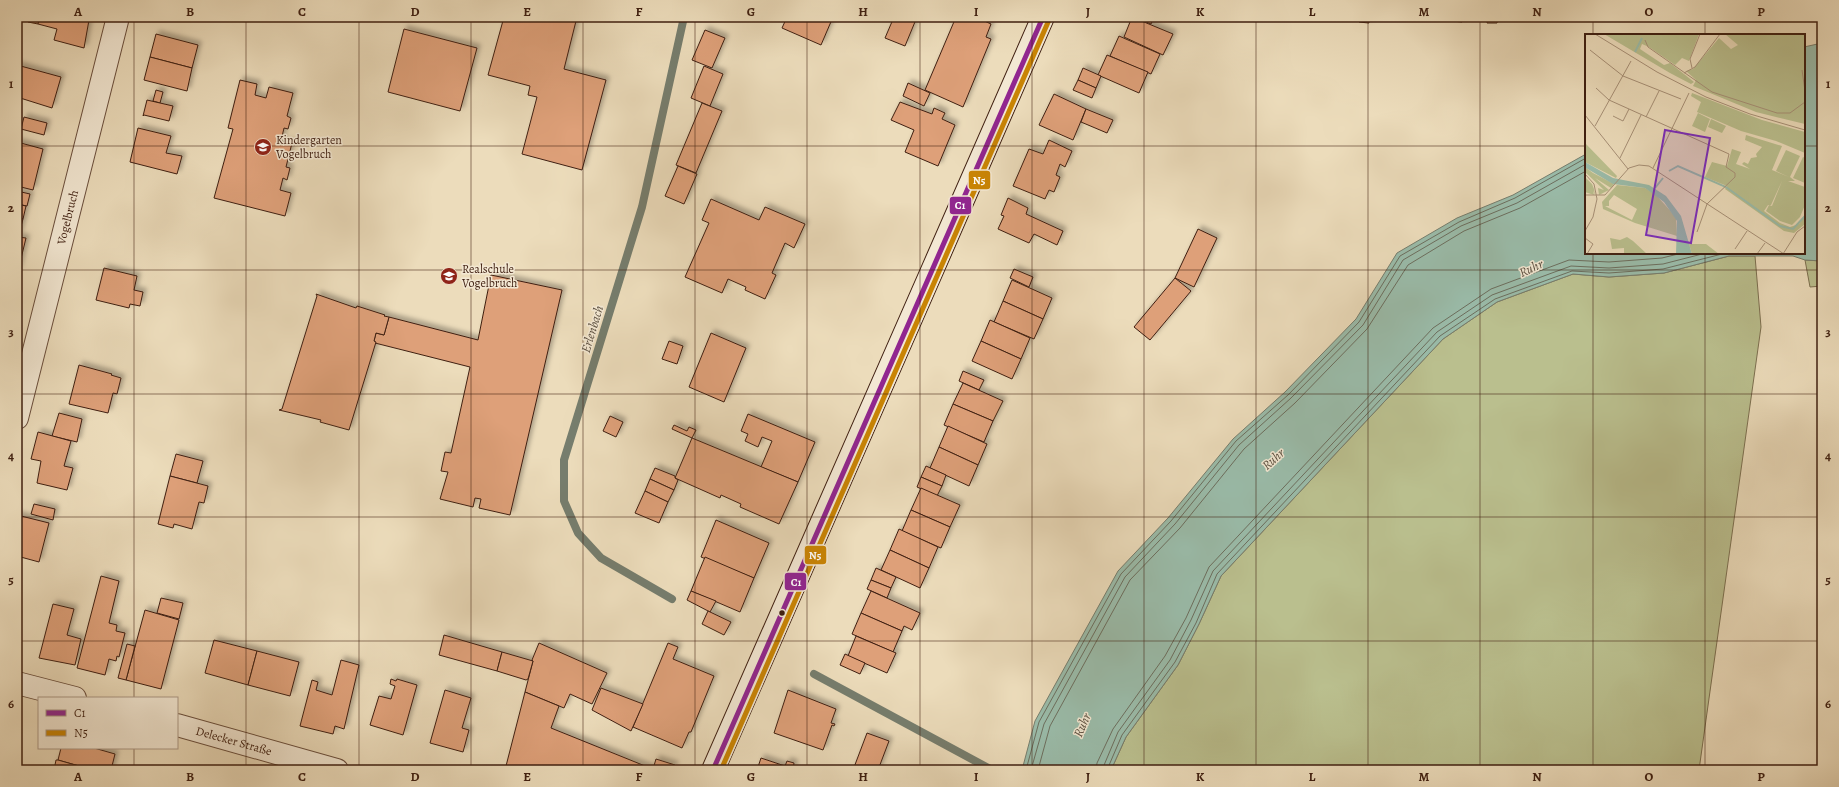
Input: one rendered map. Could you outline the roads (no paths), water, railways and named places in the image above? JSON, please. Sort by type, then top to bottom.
[{"type":"street","name":"Vogelbruch","points":[[17,418],[118,17]]},
{"type":"street","points":[[713,770],[1043,17]]},
{"type":"street","points":[[17,683],[71,697]]},
{"type":"street","name":"Delecker Straße","points":[[178,725],[337,770]]},
{"type":"water","name":"Ruhr","points":[[1822,43],[1822,261],[1805,260],[1793,256],[1729,256],[1664,273],[1609,277],[1573,274],[1497,302],[1443,339],[1221,576],[1178,665],[1126,737],[1111,770],[1022,770],[1035,721],[1118,571],[1168,518],[1233,439],[1285,392],[1356,319],[1397,253],[1457,218],[1513,195],[1585,155],[1585,254],[1805,254],[1805,47]]},
{"type":"waterway","name":"Erlenbach","points":[[672,599],[601,558],[578,533],[564,501],[564,460],[642,207],[684,17]]},
{"type":"waterway","points":[[814,674],[992,770]]},
{"type":"place","name":"Kindergarten Vogelbruch","points":[[263,147]]},
{"type":"place","name":"Realschule Vogelbruch","points":[[449,276]]}]
